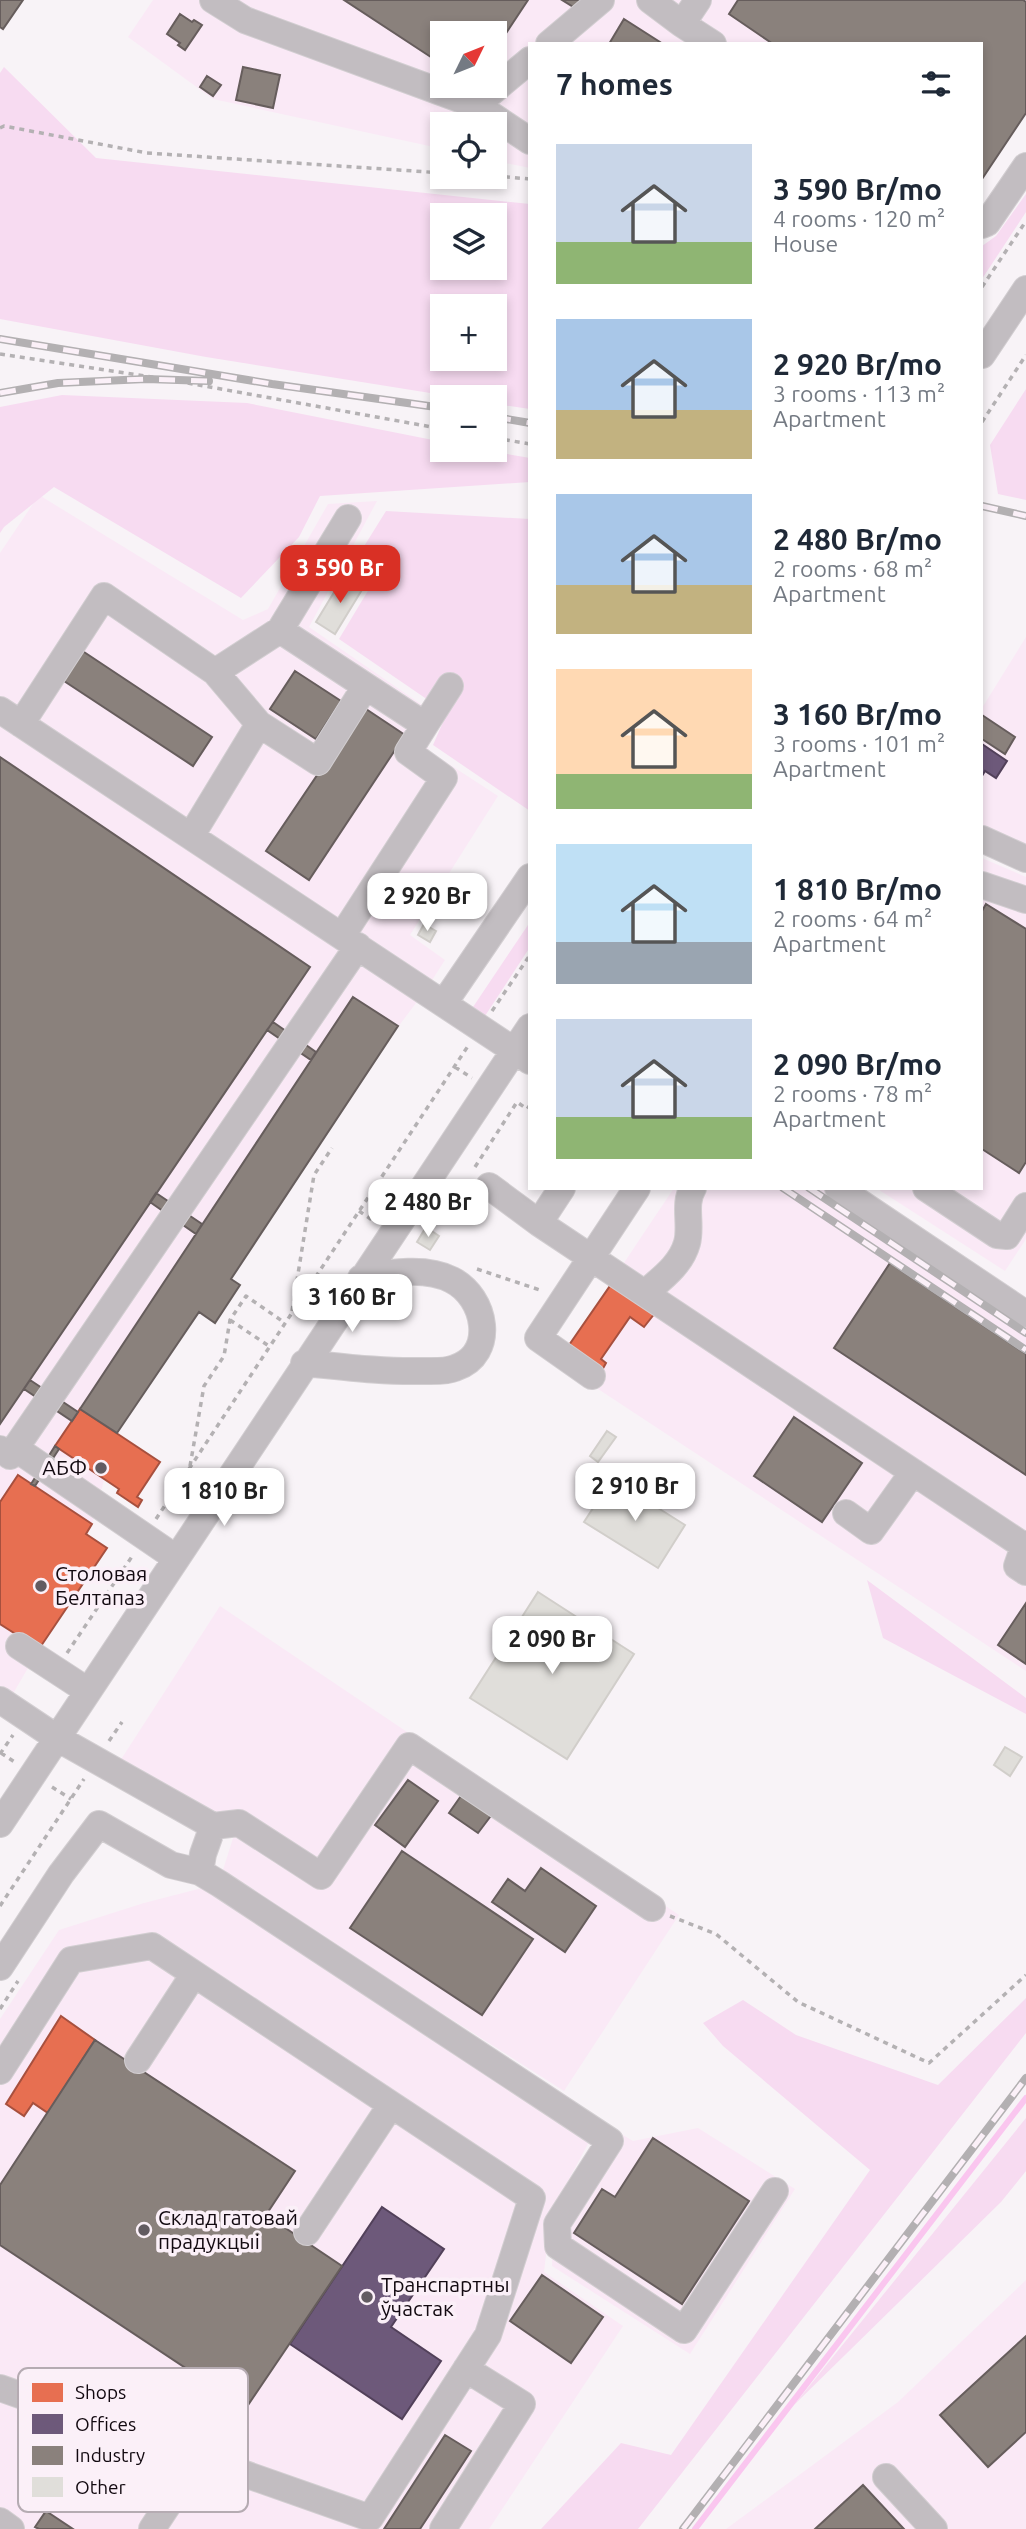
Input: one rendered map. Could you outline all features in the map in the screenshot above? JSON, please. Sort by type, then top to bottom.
[{"type":"street","points":[[214,0],[246,20],[476,106],[528,140]]},
{"type":"street","points":[[551,42],[601,0]]},
{"type":"street","points":[[650,0],[710,42]]},
{"type":"street","points":[[682,23],[698,0]]},
{"type":"street","points":[[476,106],[528,62]]},
{"type":"street","points":[[983,225],[987,223],[1026,166]]},
{"type":"street","points":[[983,354],[1026,289]]},
{"type":"street","points":[[215,672],[280,630],[348,518]]},
{"type":"street","points":[[365,687],[318,762],[259,724],[215,672],[104,596],[10,717],[522,1056]]},
{"type":"street","points":[[280,630],[425,725]]},
{"type":"street","points":[[176,1558],[8,1449],[350,941],[444,778],[408,752],[450,686]]},
{"type":"street","points":[[191,836],[259,724]]},
{"type":"street","points":[[983,839],[1026,859]]},
{"type":"street","points":[[444,1003],[528,880]]},
{"type":"street","points":[[983,885],[1026,900]]},
{"type":"street","points":[[0,1824],[361,1278],[522,1056],[528,1034]]},
{"type":"street","points":[[489,1186],[540,1223],[914,1472],[1025,1554]]},
{"type":"street","points":[[540,1223],[561,1190]]},
{"type":"street","points":[[592,1376],[538,1338],[636,1190]]},
{"type":"street","points":[[645,1293],[677,1264],[688,1242],[689,1195],[693,1190]]},
{"type":"street","points":[[841,1190],[1026,1314]]},
{"type":"street","points":[[929,1190],[997,1235],[1007,1236],[1026,1206]]},
{"type":"street","points":[[304,1363],[391,1372],[429,1371],[455,1369],[473,1357],[483,1340],[482,1319],[473,1298],[452,1280],[423,1273],[391,1273],[361,1278]]},
{"type":"street","points":[[846,1513],[871,1531],[914,1472]]},
{"type":"street","points":[[19,1646],[88,1691]]},
{"type":"street","points":[[0,1700],[57,1738],[212,1826],[239,1824],[321,1876],[409,1746],[652,1908]]},
{"type":"street","points":[[0,1967],[61,1874],[99,1824],[171,1865],[200,1872],[610,2141],[557,2224],[558,2246],[684,2330],[775,2191]]},
{"type":"street","points":[[200,1872],[212,1826]]},
{"type":"street","points":[[0,2071],[71,1960],[152,1946],[532,2198],[488,2335],[370,2518],[248,2475]]},
{"type":"street","points":[[138,2060],[194,1974]]},
{"type":"street","points":[[307,2232],[391,2105]]},
{"type":"street","points":[[443,2529],[522,2404],[466,2369]]},
{"type":"street","points":[[0,2388],[18,2394]]},
{"type":"street","points":[[886,2477],[933,2529]]},
{"type":"street","points":[[0,2521],[11,2529]]},
{"type":"path","points":[[0,128],[4,126],[147,153],[430,172]]},
{"type":"path","points":[[507,177],[528,179]]},
{"type":"path","points":[[983,286],[1026,221]]},
{"type":"path","points":[[0,354],[171,380],[430,427]]},
{"type":"path","points":[[983,420],[1026,355]]},
{"type":"path","points":[[507,440],[528,444]]},
{"type":"path","points":[[56,1670],[528,958]]},
{"type":"path","points":[[292,1313],[314,1175],[332,1148]]},
{"type":"path","points":[[359,1211],[376,1222]]},
{"type":"path","points":[[474,1267],[563,1298]]},
{"type":"path","points":[[190,1468],[204,1386],[224,1356],[230,1320],[246,1296],[285,1323]]},
{"type":"path","points":[[230,1320],[270,1346]]},
{"type":"path","points":[[0,1906],[122,1722]]},
{"type":"path","points":[[652,1908],[716,1934],[798,2002],[929,2063],[1026,1975]]},
{"type":"shaded area","points":[[153,0],[1026,0],[1026,113],[983,178],[983,42],[528,42],[528,168],[507,163],[507,112],[430,112],[430,146],[213,99],[128,37]]},
{"type":"shaded area","points":[[4,67],[96,158],[528,204],[528,409],[507,406],[507,385],[430,385],[430,393],[206,357],[0,319],[0,73]]},
{"type":"shaded area","points":[[1026,194],[1026,212],[983,277],[983,245],[996,236]]},
{"type":"shaded area","points":[[1026,389],[1026,500],[998,494],[990,445]]},
{"type":"shaded area","points":[[62,395],[247,403],[430,439],[430,462],[507,462],[507,454],[528,458],[528,482],[320,496],[299,537],[241,598],[54,487],[0,533],[0,407]]},
{"type":"shaded area","points":[[39,495],[243,620],[268,609],[328,504],[377,501],[309,627],[441,718],[426,740],[429,751],[498,796],[410,935],[445,960],[231,1278],[240,1285],[215,1323],[199,1313],[117,1433],[92,1524],[86,1533],[107,1548],[39,1649],[0,1716],[0,553]]},
{"type":"shaded area","points":[[386,511],[528,519],[528,810],[433,745],[447,713],[339,639],[369,589],[348,572]]},
{"type":"shaded area","points":[[1026,637],[1026,871],[983,852],[983,706]]},
{"type":"shaded area","points":[[983,858],[1026,877],[1026,1239],[1005,1271],[879,1190],[983,1190]]},
{"type":"shaded area","points":[[528,925],[528,950],[485,1016],[473,1007]]},
{"type":"shaded area","points":[[673,1190],[852,1190],[1026,1305],[1026,1671],[592,1385],[567,1348]]},
{"type":"shaded area","points":[[867,1580],[1026,1698],[1026,1714],[883,1638]]},
{"type":"shaded area","points":[[220,1606],[679,1915],[564,2091],[222,1873],[234,1835],[120,1761]]},
{"type":"shaded area","points":[[206,1887],[590,2140],[551,2213],[544,2272],[623,2326],[489,2529],[0,2529],[0,2019],[59,1930]]},
{"type":"shaded area","points":[[1026,1998],[1026,2033],[638,2529],[541,2529],[621,2443],[671,2455],[870,2170],[723,2046],[703,2023],[743,2000],[796,2035],[938,2085]]},
{"type":"shaded area","points":[[1026,2118],[1026,2171],[1001,2202],[794,2405]]},
{"type":"shaded area","points":[[608,2126],[633,2141],[698,2128],[795,2189],[690,2354],[552,2266],[553,2217]]},
{"type":"shaded area","points":[[1026,2280],[1026,2529],[726,2529],[898,2402]]},
{"type":"building: Shops","points":[[612,1283],[655,1313],[644,1327],[630,1317],[601,1359],[606,1363],[601,1372],[567,1348]]},
{"type":"building: Shops","points":[[80,1409],[160,1462],[137,1497],[142,1500],[138,1507],[117,1493],[119,1489],[55,1446]]},
{"type":"building: Shops","name":"Столовая Белтапаз","points":[[18,1475],[92,1524],[86,1534],[107,1548],[39,1649],[0,1624],[0,1502]]},
{"type":"building: Shops","points":[[61,2016],[95,2040],[48,2113],[33,2103],[24,2116],[6,2104]]},
{"type":"building: Offices","points":[[983,745],[1007,761],[996,778],[985,771],[983,774]]},
{"type":"building: Offices","name":"Транспартны ўчастак","points":[[382,2207],[444,2249],[391,2327],[441,2361],[402,2419],[290,2344]]},
{"type":"building: Industry","points":[[0,0],[23,0],[3,29],[0,27]]},
{"type":"building: Industry","points":[[344,0],[528,0],[508,30],[508,21],[430,21],[430,56]]},
{"type":"building: Industry","points":[[562,0],[585,0],[578,10]]},
{"type":"building: Industry","points":[[738,0],[1023,0],[1026,2],[1026,113],[983,178],[983,42],[770,42],[729,14]]},
{"type":"building: Industry","points":[[180,14],[202,25],[185,50],[167,34]]},
{"type":"building: Industry","points":[[624,19],[660,42],[610,42]]},
{"type":"building: Industry","points":[[243,67],[280,75],[273,108],[236,100]]},
{"type":"building: Industry","points":[[207,76],[221,85],[213,96],[200,87]]},
{"type":"building: Industry","points":[[81,650],[212,737],[193,766],[61,679]]},
{"type":"building: Industry","points":[[295,671],[341,701],[316,739],[270,709]]},
{"type":"building: Industry","points":[[363,707],[405,735],[309,880],[266,851]]},
{"type":"building: Industry","points":[[983,716],[1015,737],[1005,754],[983,740]]},
{"type":"building: Industry","points":[[0,757],[310,967],[0,1424]]},
{"type":"building: Industry","points":[[986,904],[1026,929],[1026,1162],[1019,1173],[983,1150],[983,909]]},
{"type":"building: Industry","points":[[353,997],[398,1026],[231,1279],[240,1285],[215,1323],[199,1312],[117,1433],[80,1409]]},
{"type":"building: Industry","points":[[273,1022],[316,1052],[311,1060],[267,1030]]},
{"type":"building: Industry","points":[[156,1193],[202,1224],[196,1234],[150,1202]]},
{"type":"building: Industry","points":[[890,1263],[1026,1354],[1026,1475],[834,1348]]},
{"type":"building: Industry","points":[[30,1380],[78,1412],[72,1421],[24,1389]]},
{"type":"building: Industry","points":[[794,1417],[862,1463],[822,1522],[754,1476]]},
{"type":"building: Industry","points":[[55,1446],[59,1449],[35,1486],[31,1484]]},
{"type":"building: Industry","points":[[1026,1603],[1026,1664],[998,1645]]},
{"type":"building: Industry","points":[[408,1780],[438,1801],[405,1847],[375,1825]]},
{"type":"building: Industry","points":[[463,1793],[493,1813],[478,1833],[449,1813]]},
{"type":"building: Industry","points":[[402,1851],[533,1939],[482,2015],[350,1928]]},
{"type":"building: Industry","points":[[541,1868],[596,1906],[565,1952],[492,1902],[508,1879],[525,1891]]},
{"type":"building: Industry","name":"Склад гатовай прадукцыі","points":[[95,2040],[295,2171],[266,2215],[342,2266],[248,2405],[248,2368],[186,2368],[0,2245],[0,2185]]},
{"type":"building: Industry","points":[[653,2138],[749,2201],[682,2304],[574,2233],[602,2189],[615,2197]]},
{"type":"building: Industry","points":[[542,2275],[603,2317],[571,2363],[510,2321]]},
{"type":"building: Industry","points":[[1026,2336],[1026,2432],[988,2467],[940,2415]]},
{"type":"building: Industry","points":[[445,2435],[471,2451],[420,2529],[384,2529]]},
{"type":"building: Industry","points":[[863,2485],[904,2529],[815,2529]]},
{"type":"building: Industry","points":[[48,2512],[73,2529],[39,2529],[35,2527]]},
{"type":"building: Other","points":[[344,576],[363,588],[335,634],[316,622]]},
{"type":"building: Other","points":[[424,924],[436,931],[430,942],[418,935]]},
{"type":"building: Other","points":[[426,1227],[439,1236],[430,1250],[417,1242]]},
{"type":"building: Other","points":[[607,1431],[616,1437],[598,1462],[590,1456]]},
{"type":"building: Other","points":[[612,1479],[685,1525],[658,1568],[584,1522]]},
{"type":"building: Other","points":[[538,1592],[634,1654],[567,1759],[470,1698]]},
{"type":"building: Other","points":[[1005,1747],[1022,1757],[1010,1776],[994,1765]]},
{"type":"waterway","points":[[695,2529],[1026,2098]]},
{"type":"railway","points":[[0,339],[272,384],[430,406]]},
{"type":"railway","points":[[0,393],[58,383],[146,379],[209,381]]},
{"type":"railway","points":[[507,419],[528,423]]},
{"type":"railway","points":[[983,506],[1026,516]]},
{"type":"railway","points":[[786,1190],[1026,1350]]},
{"type":"railway","points":[[812,1190],[1026,1333]]},
{"type":"railway","points":[[683,2529],[1026,2078]]},
{"type":"place","name":"АБФ","points":[[101,1468]]},
{"type":"place","name":"Столовая Белтапаз","points":[[41,1586]]},
{"type":"place","name":"Склад гатовай прадукцыі","points":[[144,2230]]},
{"type":"place","name":"Транспартны ўчастак","points":[[367,2297]]}]
